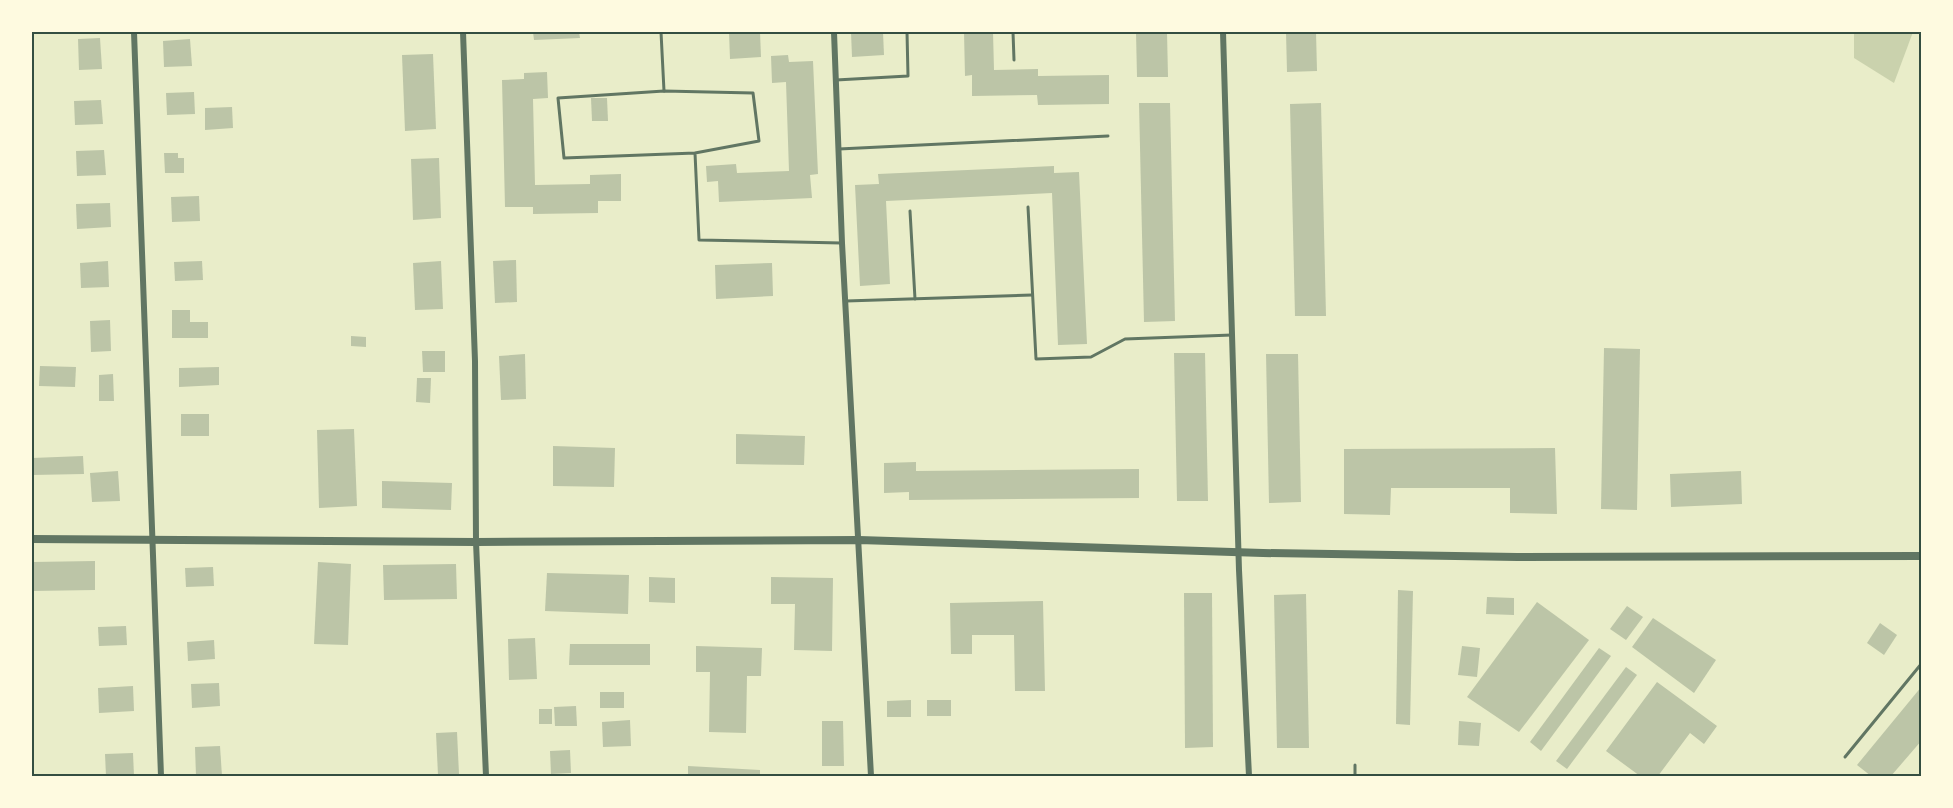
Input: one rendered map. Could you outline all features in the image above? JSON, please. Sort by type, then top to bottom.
[{"type":"street","points":[[134,32],[161,777]]},
{"type":"street","points":[[463,32],[475,361],[476,542],[486,777]]},
{"type":"street","points":[[834,32],[842,243],[871,777]]},
{"type":"street","points":[[1223,32],[1238,552],[1249,777]]},
{"type":"street","points":[[32,539],[476,542],[859,540],[1238,552],[1517,557],[1922,556]]},
{"type":"lane","points":[[661,32],[664,91]]},
{"type":"lane","points":[[836,80],[908,76],[907,32]]},
{"type":"lane","points":[[1013,32],[1014,60]]},
{"type":"lane","points":[[664,91],[753,93],[759,141],[695,153],[564,158],[558,98],[664,91]]},
{"type":"lane","points":[[839,149],[1108,136]]},
{"type":"lane","points":[[695,153],[699,240],[842,243]]},
{"type":"lane","points":[[1028,207],[1036,359],[1091,357],[1125,339],[1232,335]]},
{"type":"lane","points":[[910,211],[915,299]]},
{"type":"lane","points":[[846,301],[1032,295]]},
{"type":"lane","points":[[1845,757],[1922,663]]},
{"type":"lane","points":[[1355,765],[1355,777]]},
{"type":"green space","points":[[1854,32],[1913,32],[1894,83],[1854,58]]},
{"type":"building","points":[[533,32],[579,32],[580,38],[534,40]]},
{"type":"building","points":[[729,32],[760,32],[761,57],[730,59]]},
{"type":"building","points":[[851,32],[883,32],[884,55],[852,57]]},
{"type":"building","points":[[964,32],[993,32],[994,70],[1038,69],[1038,76],[1109,75],[1109,104],[1038,105],[1037,95],[972,96],[972,75],[965,76]]},
{"type":"building","points":[[1136,32],[1167,32],[1168,77],[1137,77]]},
{"type":"building","points":[[1286,32],[1316,32],[1317,71],[1287,72]]},
{"type":"building","points":[[100,38],[102,69],[79,70],[78,39]]},
{"type":"building","points":[[190,39],[192,66],[164,67],[163,41]]},
{"type":"building","points":[[433,54],[436,129],[405,131],[402,55]]},
{"type":"building","points":[[788,55],[789,62],[813,61],[818,174],[810,175],[812,198],[719,202],[718,181],[707,182],[706,166],[736,164],[737,173],[789,171],[786,82],[772,83],[771,56]]},
{"type":"building","points":[[547,72],[548,98],[533,99],[535,185],[590,184],[590,175],[621,174],[621,201],[598,201],[598,213],[533,214],[533,207],[505,207],[502,80],[524,79],[524,73]]},
{"type":"building","points":[[194,92],[195,114],[167,115],[166,93]]},
{"type":"building","points":[[591,98],[607,98],[608,121],[592,121]]},
{"type":"building","points":[[101,100],[103,124],[75,125],[74,101]]},
{"type":"building","points":[[1139,103],[1170,103],[1175,321],[1144,322]]},
{"type":"building","points":[[1321,103],[1326,316],[1295,316],[1290,104]]},
{"type":"building","points":[[232,107],[233,128],[205,130],[205,108]]},
{"type":"building","points":[[104,150],[106,175],[77,176],[76,151]]},
{"type":"building","points":[[164,153],[178,153],[178,158],[184,158],[184,173],[165,173]]},
{"type":"building","points":[[439,158],[441,218],[413,220],[411,159]]},
{"type":"building","points":[[1054,166],[1054,173],[1079,172],[1087,344],[1058,345],[1052,193],[886,201],[890,284],[860,286],[855,185],[879,184],[878,174]]},
{"type":"building","points":[[199,196],[200,221],[172,222],[171,197]]},
{"type":"building","points":[[110,203],[111,227],[77,229],[76,204]]},
{"type":"building","points":[[516,260],[517,302],[495,303],[493,261]]},
{"type":"building","points":[[108,261],[109,287],[81,288],[80,263]]},
{"type":"building","points":[[202,261],[203,280],[175,281],[174,262]]},
{"type":"building","points":[[441,261],[443,309],[415,310],[413,263]]},
{"type":"building","points":[[772,263],[773,296],[716,299],[715,265]]},
{"type":"building","points":[[172,310],[190,310],[190,322],[208,322],[208,338],[172,338]]},
{"type":"building","points":[[110,320],[111,351],[91,352],[90,321]]},
{"type":"building","points":[[351,336],[366,337],[366,347],[351,346]]},
{"type":"building","points":[[1604,348],[1640,349],[1637,510],[1601,509]]},
{"type":"building","points":[[422,351],[445,351],[445,372],[423,372]]},
{"type":"building","points":[[1174,353],[1205,353],[1208,501],[1177,501]]},
{"type":"building","points":[[525,354],[526,399],[501,400],[499,356]]},
{"type":"building","points":[[1266,354],[1298,354],[1301,502],[1269,503]]},
{"type":"building","points":[[40,366],[76,367],[75,387],[39,386]]},
{"type":"building","points":[[219,367],[219,385],[179,387],[179,368]]},
{"type":"building","points":[[113,374],[114,401],[99,401],[99,375]]},
{"type":"building","points":[[417,378],[431,378],[430,403],[416,402]]},
{"type":"building","points":[[181,414],[209,414],[209,436],[181,436]]},
{"type":"building","points":[[354,429],[357,506],[319,508],[317,430]]},
{"type":"building","points":[[736,434],[805,436],[804,465],[736,464]]},
{"type":"building","points":[[553,446],[615,448],[614,487],[553,486]]},
{"type":"building","points":[[1555,448],[1557,514],[1510,513],[1510,488],[1391,488],[1390,515],[1344,514],[1344,449]]},
{"type":"building","points":[[83,456],[84,474],[32,475],[32,458]]},
{"type":"building","points":[[916,462],[916,471],[1139,469],[1139,498],[909,500],[909,492],[884,493],[884,463]]},
{"type":"building","points":[[118,471],[120,501],[92,502],[90,473]]},
{"type":"building","points":[[1741,471],[1742,504],[1671,507],[1670,474]]},
{"type":"building","points":[[382,481],[452,483],[451,510],[382,508]]},
{"type":"building","points":[[95,561],[95,590],[32,591],[32,562]]},
{"type":"building","points":[[318,562],[351,564],[348,645],[314,644]]},
{"type":"building","points":[[456,564],[457,599],[384,600],[383,565]]},
{"type":"building","points":[[213,567],[214,586],[186,587],[185,568]]},
{"type":"building","points":[[547,573],[629,575],[628,614],[545,611]]},
{"type":"building","points":[[649,577],[675,578],[675,603],[649,602]]},
{"type":"building","points":[[771,577],[833,578],[832,651],[794,650],[795,604],[771,604]]},
{"type":"building","points":[[1398,590],[1413,591],[1410,725],[1396,724]]},
{"type":"building","points":[[1184,593],[1212,593],[1213,747],[1185,748]]},
{"type":"building","points":[[1306,594],[1309,748],[1277,748],[1274,595]]},
{"type":"building","points":[[1487,597],[1514,598],[1514,615],[1486,614]]},
{"type":"building","points":[[1043,601],[1045,691],[1015,691],[1014,635],[972,635],[972,654],[951,654],[950,603]]},
{"type":"building","points":[[1537,602],[1589,640],[1519,732],[1467,697]]},
{"type":"building","points":[[1627,606],[1643,617],[1626,640],[1610,629]]},
{"type":"building","points":[[1653,618],[1716,660],[1694,693],[1632,647]]},
{"type":"building","points":[[1880,623],[1897,635],[1884,655],[1867,643]]},
{"type":"building","points":[[126,626],[127,645],[99,646],[98,627]]},
{"type":"building","points":[[535,638],[537,679],[509,680],[508,639]]},
{"type":"building","points":[[214,640],[215,659],[188,661],[187,642]]},
{"type":"building","points":[[570,644],[650,644],[650,665],[569,665]]},
{"type":"building","points":[[696,646],[762,648],[761,676],[747,676],[746,733],[709,732],[710,672],[696,672]]},
{"type":"building","points":[[1462,646],[1480,648],[1477,677],[1458,675]]},
{"type":"building","points":[[1599,648],[1611,656],[1541,751],[1530,742]]},
{"type":"building","points":[[1626,667],[1637,675],[1567,769],[1556,761]]},
{"type":"building","points":[[1657,682],[1717,726],[1704,744],[1690,733],[1658,776],[1640,776],[1606,751]]},
{"type":"building","points":[[219,683],[220,706],[192,708],[191,684]]},
{"type":"building","points":[[133,686],[134,711],[99,713],[98,688]]},
{"type":"building","points":[[1922,686],[1922,740],[1891,776],[1871,776],[1857,765]]},
{"type":"building","points":[[600,692],[624,692],[624,708],[600,708]]},
{"type":"building","points":[[911,700],[911,717],[887,717],[887,701]]},
{"type":"building","points":[[927,700],[951,700],[951,716],[927,716]]},
{"type":"building","points":[[576,706],[577,726],[555,726],[554,707]]},
{"type":"building","points":[[539,709],[552,709],[552,724],[539,724]]},
{"type":"building","points":[[630,720],[631,746],[603,747],[602,722]]},
{"type":"building","points":[[822,721],[843,721],[844,766],[822,766]]},
{"type":"building","points":[[1459,721],[1481,723],[1479,746],[1458,745]]},
{"type":"building","points":[[457,732],[459,774],[438,775],[436,733]]},
{"type":"building","points":[[220,746],[222,776],[196,776],[195,747]]},
{"type":"building","points":[[570,750],[571,773],[551,774],[550,751]]},
{"type":"building","points":[[133,753],[134,776],[106,776],[105,754]]},
{"type":"building","points":[[688,766],[760,770],[760,776],[688,776]]}]
